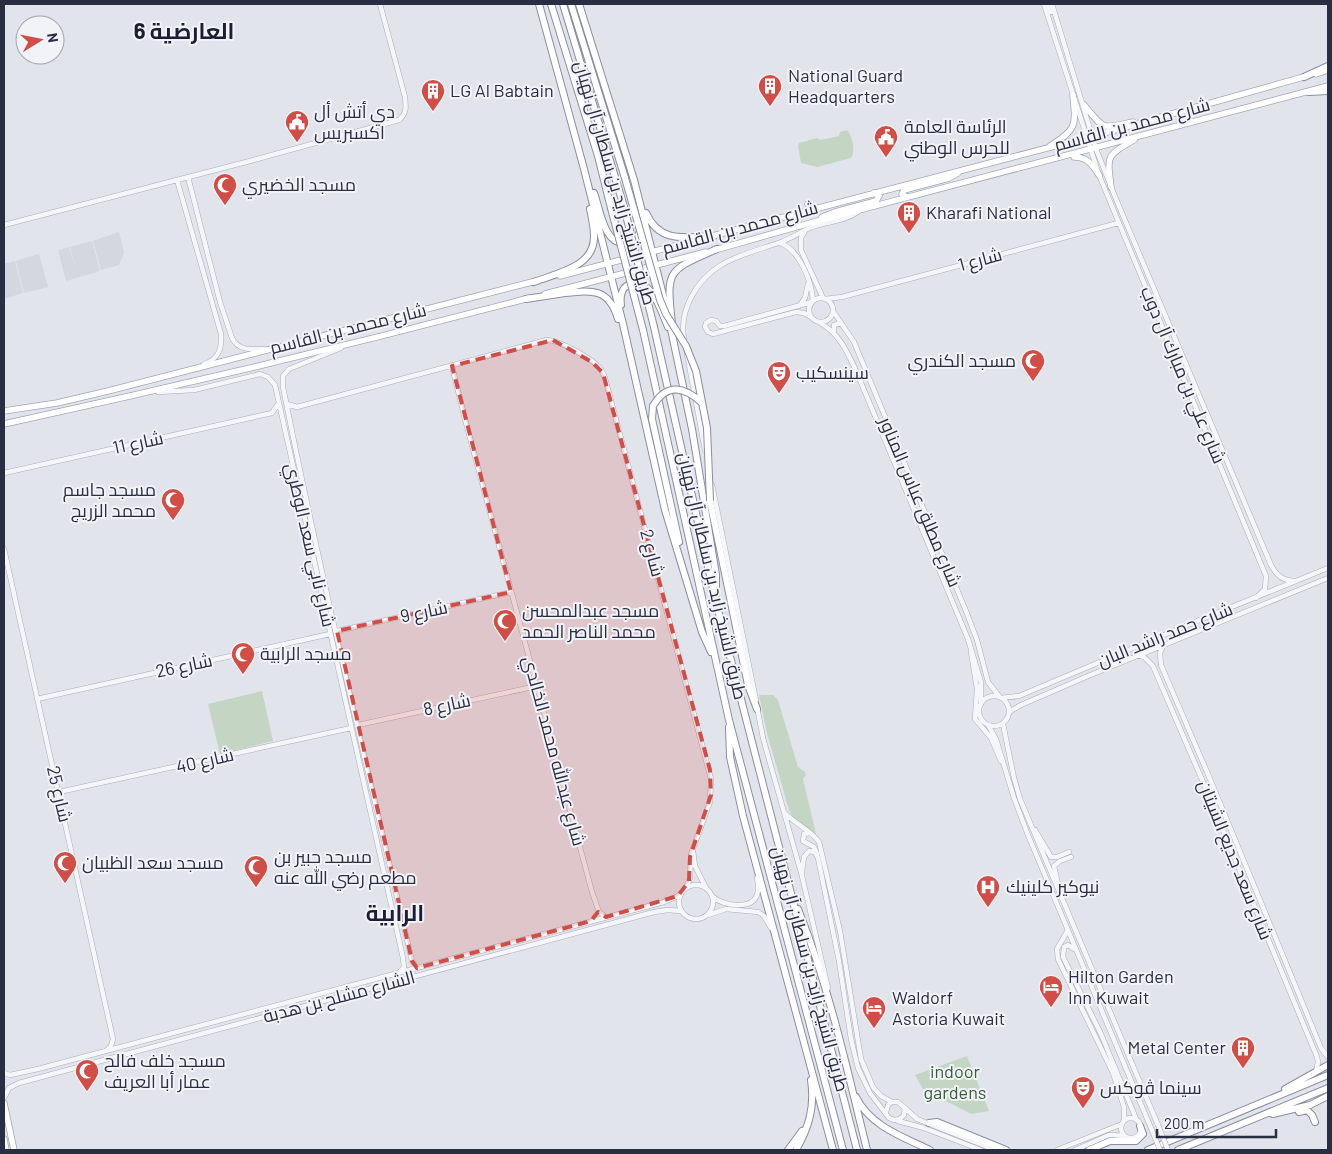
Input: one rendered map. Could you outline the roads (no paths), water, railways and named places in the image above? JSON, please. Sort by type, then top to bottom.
[{"type":"highway","points":[[539,4],[584,169],[623,324],[665,510],[691,592]]},
{"type":"highway","name":"طريق الشيخ زايد بن سلطان آل نهيان","points":[[551,4],[585,112],[612,208],[643,330],[729,720],[843,1150]]},
{"type":"highway","name":"طريق الشيخ زايد بن سلطان آل نهيان","points":[[563,4],[624,207],[654,327],[716,602],[857,1150]]},
{"type":"highway","points":[[571,4],[625,178],[660,300],[692,360],[708,435],[710,501],[748,685],[758,709]]},
{"type":"highway","points":[[579,4],[634,180],[674,340],[692,429],[716,575],[716,602]]},
{"type":"highway","points":[[1304,77],[1328,66]]},
{"type":"highway","points":[[1309,92],[1328,91]]},
{"type":"highway","points":[[584,169],[606,230],[614,242],[620,244],[629,243],[639,236],[643,212]]},
{"type":"highway","points":[[534,282],[578,265],[590,255],[594,235],[584,169]]},
{"type":"highway","points":[[634,180],[648,218],[662,234],[675,237],[714,236]]},
{"type":"highway","points":[[674,340],[669,290],[672,277],[684,263],[717,249]]},
{"type":"highway","points":[[623,324],[622,293],[629,284],[635,282],[642,283],[648,286],[652,292],[674,340]]},
{"type":"highway","points":[[526,299],[588,291],[598,293],[607,299],[616,314],[637,387]]},
{"type":"highway","points":[[702,403],[690,393],[678,390],[666,392],[660,396],[653,406],[652,419],[670,506],[691,592],[702,632],[715,659]]},
{"type":"highway","points":[[729,720],[731,764],[754,859],[835,1150]]},
{"type":"highway","points":[[788,887],[812,946],[835,1024],[867,1150]]},
{"type":"highway","points":[[796,1150],[806,1131],[812,1108],[812,1087],[805,1044]]},
{"type":"highway","points":[[1255,1106],[1328,1066]]},
{"type":"highway","points":[[846,1067],[857,1099],[870,1116],[886,1128],[930,1150]]},
{"type":"highway","points":[[1148,1150],[1328,1075]]},
{"type":"highway","points":[[1178,1150],[1328,1088]]},
{"type":"highway","points":[[1260,1117],[1310,1105],[1328,1096]]},
{"type":"highway","points":[[1278,1113],[1286,1115],[1307,1110],[1315,1122]]},
{"type":"highway","points":[[788,1150],[809,1122]]},
{"type":"highway","points":[[929,1123],[937,1122],[1006,1150]]},
{"type":"highway","points":[[1089,1150],[1110,1142],[1136,1141],[1143,1134],[1139,1123]]},
{"type":"main road","name":"شارع محمد بن القاسم","points":[[4,411],[57,403],[108,391],[608,264],[1090,137],[1328,70]]},
{"type":"main road","name":"شارع محمد بن القاسم","points":[[4,422],[154,392],[353,344],[717,249],[907,197],[1062,158],[1328,86]]},
{"type":"main road","points":[[1044,149],[1065,137],[1071,130],[1075,117],[1073,95]]},
{"type":"main road","points":[[1084,106],[1098,123],[1108,126],[1194,108]]},
{"type":"main road","points":[[1111,187],[1108,166],[1110,157],[1116,150],[1142,135]]},
{"type":"main road","points":[[1062,158],[1080,157],[1086,159],[1099,175]]},
{"type":"main road","points":[[907,197],[902,194],[904,190],[949,178],[959,171]]},
{"type":"main road","points":[[814,222],[834,212],[876,201],[879,196],[874,193]]},
{"type":"main road","points":[[808,204],[817,208]]},
{"type":"main road","points":[[4,422],[60,410],[62,406],[57,403]]},
{"type":"main road","points":[[4,1103],[14,1150]]},
{"type":"main road","points":[[4,1139],[6,1150]]},
{"type":"street","points":[[4,225],[392,123],[404,115],[406,109],[403,87],[380,4]]},
{"type":"street","points":[[1045,4],[1050,12],[1054,11]]},
{"type":"street","points":[[1045,4],[1073,95],[1090,137]]},
{"type":"street","points":[[1052,4],[1084,106],[1093,149]]},
{"type":"street","name":"شارع علي بن مبارك آل دوب","points":[[1093,149],[1099,175],[1118,223],[1266,576],[1267,585],[1256,598]]},
{"type":"street","name":"شارع علي بن مبارك آل دوب","points":[[1093,149],[1111,187],[1271,565],[1276,574],[1282,578],[1288,581],[1296,581]]},
{"type":"street","points":[[188,177],[220,302],[234,342],[246,349],[271,349]]},
{"type":"street","points":[[108,391],[208,363],[220,352],[221,334],[177,180]]},
{"type":"street","points":[[835,1024],[802,876],[763,738],[713,492],[682,324],[695,290],[714,270],[725,263],[806,229],[852,216],[862,209]]},
{"type":"street","name":"شارع 1","points":[[824,299],[842,296],[1118,223]]},
{"type":"street","points":[[806,229],[801,238],[801,250],[824,299],[830,303],[833,310]]},
{"type":"street","points":[[778,242],[789,247],[796,255],[809,282],[812,302],[809,311],[811,317]]},
{"type":"street","points":[[798,306],[805,298],[809,282]]},
{"type":"street","points":[[824,299],[724,326],[720,326],[716,321],[711,320],[706,323],[705,327],[708,332],[716,333],[796,312],[804,313],[819,322],[828,320],[842,296]]},
{"type":"street","name":"شارع مطلق عباس المناور","points":[[833,310],[854,342],[966,611],[977,640],[988,682],[1000,697]]},
{"type":"street","name":"شارع مطلق عباس المناور","points":[[819,322],[834,332],[852,362],[968,639],[981,682],[981,704]]},
{"type":"street","points":[[834,332],[834,325],[841,323]]},
{"type":"street","points":[[1162,327],[1167,328],[1169,324]]},
{"type":"street","points":[[221,334],[226,337],[229,330]]},
{"type":"street","points":[[1166,336],[1168,333],[1173,334]]},
{"type":"street","name":"شارع 2","points":[[452,366],[540,341],[553,340],[596,365],[603,373],[711,779],[712,794],[693,850],[690,861],[690,878],[686,888]]},
{"type":"street","name":"شارع نابي سعد الوطري","points":[[353,344],[295,366],[286,372],[282,382],[397,898],[412,961],[417,968]]},
{"type":"street","points":[[287,404],[297,407],[452,366]]},
{"type":"street","name":"شارع عبدالله محمد الخالدي","points":[[452,366],[595,903],[599,912],[606,917]]},
{"type":"street","name":"شارع نابي سعد الوطري","points":[[154,392],[194,390],[260,374],[271,380],[275,385],[403,958],[404,967],[398,974]]},
{"type":"street","points":[[285,397],[281,396],[272,413],[287,425],[290,423]]},
{"type":"street","points":[[289,416],[297,407]]},
{"type":"street","name":"شارع 11","points":[[4,473],[272,413]]},
{"type":"street","name":"شارع 25","points":[[4,549],[113,1039]]},
{"type":"street","points":[[1263,568],[1268,569],[1271,565]]},
{"type":"street","name":"شارع حمد راشد البان","points":[[1000,697],[1019,696],[1213,614],[1328,568]]},
{"type":"street","name":"شارع حمد راشد البان","points":[[1009,712],[1021,705],[1164,644],[1328,578]]},
{"type":"street","name":"شارع 9","points":[[336,631],[511,592]]},
{"type":"street","points":[[1213,614],[1213,620],[1217,622]]},
{"type":"street","points":[[1202,619],[1206,623],[1205,627]]},
{"type":"street","name":"شارع 26","points":[[37,699],[330,634]]},
{"type":"street","points":[[968,639],[977,689],[975,719],[991,738],[1004,765]]},
{"type":"street","name":"شارع سعد جديع الشيتان","points":[[1164,644],[1160,653],[1162,668],[1321,1048],[1328,1057]]},
{"type":"street","name":"شارع سعد جديع الشيتان","points":[[1138,655],[1149,661],[1155,671],[1203,782],[1317,1057],[1316,1072]]},
{"type":"street","points":[[1155,671],[1158,668],[1162,668]]},
{"type":"street","points":[[339,672],[344,674],[345,670]]},
{"type":"street","points":[[1069,675],[1075,677],[1074,682]]},
{"type":"street","points":[[342,686],[346,683],[349,686]]},
{"type":"street","name":"شارع 8","points":[[358,725],[537,686]]},
{"type":"street","points":[[1019,696],[1016,701],[1021,705]]},
{"type":"street","points":[[988,725],[998,726],[1006,720],[1009,712],[1007,702],[1000,697],[989,697],[981,704],[979,708],[981,718],[988,725],[996,740],[1014,798],[1160,1150]]},
{"type":"street","points":[[1003,724],[1014,778],[1031,825],[1168,1150]]},
{"type":"street","name":"شارع 40","points":[[59,792],[351,728]]},
{"type":"street","points":[[1203,782],[1207,783],[1210,779]]},
{"type":"street","points":[[1208,794],[1210,790],[1214,791]]},
{"type":"street","points":[[785,813],[794,823],[810,833],[819,842],[840,931],[861,1059],[872,1087],[881,1096],[892,1102],[898,1102],[914,1117],[995,1150]]},
{"type":"street","points":[[1031,825],[1051,857],[1070,854],[1054,866],[1060,894]]},
{"type":"street","points":[[810,833],[804,834],[803,841],[816,849],[840,961],[855,1059],[865,1085],[886,1112],[888,1118],[924,1128],[981,1150]]},
{"type":"street","points":[[693,850],[695,866],[707,889],[720,902],[726,903],[744,904],[752,902],[758,890],[754,859]]},
{"type":"street","points":[[802,876],[807,853],[813,851],[818,858]]},
{"type":"street","points":[[707,889],[699,885],[686,888],[678,902],[681,911],[694,920],[699,920],[726,909],[758,912],[766,919],[778,943]]},
{"type":"street","name":"الشارع مشلح بن هدبة","points":[[4,1073],[16,1074],[398,974],[591,920],[664,902],[678,896],[682,892]]},
{"type":"street","points":[[708,915],[712,908],[712,896]]},
{"type":"street","points":[[390,899],[394,901],[397,898]]},
{"type":"street","name":"شارع عبدالله محمد الخالدي","points":[[591,920],[595,913],[595,903]]},
{"type":"street","name":"الشارع مشلح بن هدبة","points":[[18,1083],[654,912],[681,911]]},
{"type":"street","points":[[1068,930],[1057,949],[1058,959],[1098,1033],[1124,1107],[1122,1131],[1125,1136]]},
{"type":"street","points":[[1075,1150],[1110,1135],[1131,1137],[1136,1136],[1140,1131],[1139,1123],[1064,957],[1064,948],[1068,946],[1072,946],[1077,951]]},
{"type":"street","points":[[459,957],[456,962],[460,965]]},
{"type":"street","points":[[445,960],[448,964],[447,968]]},
{"type":"street","points":[[1064,973],[1069,970]]},
{"type":"street","points":[[1294,1003],[1298,1005],[1301,1000]]},
{"type":"street","points":[[1301,1019],[1303,1015],[1308,1017]]},
{"type":"street","points":[[188,1028],[193,1032],[190,1037]]},
{"type":"street","points":[[106,1051],[111,1046],[113,1039],[124,1046]]},
{"type":"street","points":[[16,1074],[13,1080],[18,1083]]},
{"type":"street","points":[[4,1098],[9,1088],[18,1083]]},
{"type":"street","points":[[886,1112],[886,1107],[892,1102]]},
{"type":"street","points":[[896,1120],[902,1118],[905,1108]]},
{"type":"street","points":[[1057,1150],[1130,1118],[1139,1123]]},
{"type":"place","name":"National Guard Headquarters","points":[[770,107]]},
{"type":"place","name":"LG Al Babtain","points":[[433,112]]},
{"type":"place","name":"دي أتش أل اكسبريس","points":[[297,143]]},
{"type":"place","name":"الرئاسة العامة للحرس الوطني","points":[[886,158]]},
{"type":"place","name":"مسجد الخضيري","points":[[225,206]]},
{"type":"place","name":"Kharafi National","points":[[909,234]]},
{"type":"place","name":"مسجد الكندري","points":[[1033,382]]},
{"type":"place","name":"سينسكيب","points":[[779,394]]},
{"type":"place","name":"مسجد جاسم محمد الزريج","points":[[173,521]]},
{"type":"place","name":"مسجد عبدالمحسن محمد الناصر الحمد","points":[[505,642]]},
{"type":"place","name":"مسجد الرابية","points":[[243,675]]},
{"type":"place","name":"مسجد سعد الظبيان","points":[[65,884]]},
{"type":"place","name":"مسجد جبير بن مطعم رضي الله عنه","points":[[256,888]]},
{"type":"place","name":"نيوكير كلينيك","points":[[988,908]]},
{"type":"place","name":"Hilton Garden Inn Kuwait","points":[[1051,1008]]},
{"type":"place","name":"Waldorf Astoria Kuwait","points":[[874,1029]]},
{"type":"place","name":"Metal Center","points":[[1243,1069]]},
{"type":"place","name":"مسجد خلف فالح عمار أبا العريف","points":[[87,1092]]},
{"type":"place","name":"سينما ڤوكس","points":[[1083,1109]]},
{"type":"district","name":"العارضية 6","points":[[184,31]]},
{"type":"district","name":"الرابية","points":[[395,913]]},
{"type":"park label","name":"indoor gardens","points":[[955,1082]]}]
